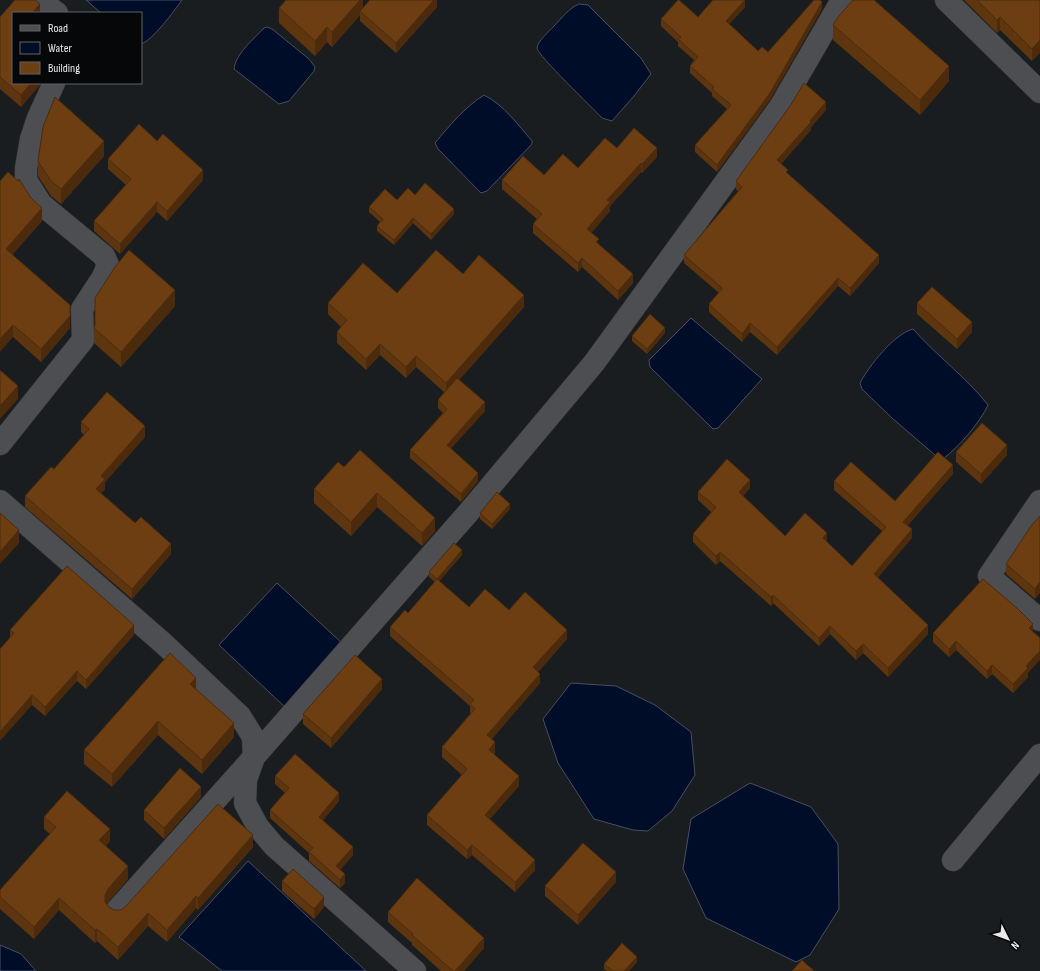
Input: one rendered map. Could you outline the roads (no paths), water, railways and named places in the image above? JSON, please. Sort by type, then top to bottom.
[{"type":"street","points":[[39,0],[56,12]]},
{"type":"street","points":[[116,910],[254,757],[468,513],[594,363],[780,107],[842,0]]},
{"type":"street","points":[[946,0],[1040,92]]},
{"type":"street","points":[[0,444],[83,340],[82,309],[103,277],[108,265],[104,256],[41,204],[26,180],[26,168],[31,140],[38,118],[54,84]]},
{"type":"street","points":[[0,501],[164,644],[240,716],[253,737],[254,757],[246,780],[245,802],[258,827],[274,846],[415,971]]},
{"type":"street","points":[[1040,501],[989,576],[1040,620]]},
{"type":"street","points":[[953,860],[1040,755]]},
{"type":"water","points":[[86,0],[182,0],[169,18],[151,37],[142,43],[142,12],[100,12]]},
{"type":"water","points":[[579,4],[588,5],[641,58],[651,74],[612,121],[602,118],[555,71],[539,53],[537,48],[539,42],[544,36],[569,11]]},
{"type":"water","points":[[267,27],[272,29],[309,59],[315,67],[314,71],[289,101],[279,104],[234,69],[238,57],[264,28]]},
{"type":"water","points":[[484,95],[498,104],[510,116],[532,141],[532,144],[487,191],[481,193],[438,149],[435,143],[464,111]]},
{"type":"water","points":[[691,318],[762,379],[718,428],[713,429],[650,367],[649,360]]},
{"type":"water","points":[[913,329],[970,385],[988,405],[969,434],[944,458],[935,455],[892,418],[862,389],[860,383],[869,368],[890,344],[898,337]]},
{"type":"water","points":[[277,583],[344,645],[286,708],[219,645]]},
{"type":"water","points":[[571,683],[616,686],[655,705],[691,732],[695,775],[672,811],[648,831],[633,830],[594,819],[558,763],[543,719]]},
{"type":"water","points":[[750,783],[811,807],[838,844],[839,909],[810,955],[796,962],[706,918],[683,869],[691,819]]},
{"type":"water","points":[[248,861],[366,971],[222,971],[179,937]]},
{"type":"water","points":[[0,945],[21,954],[36,971],[0,971]]}]
